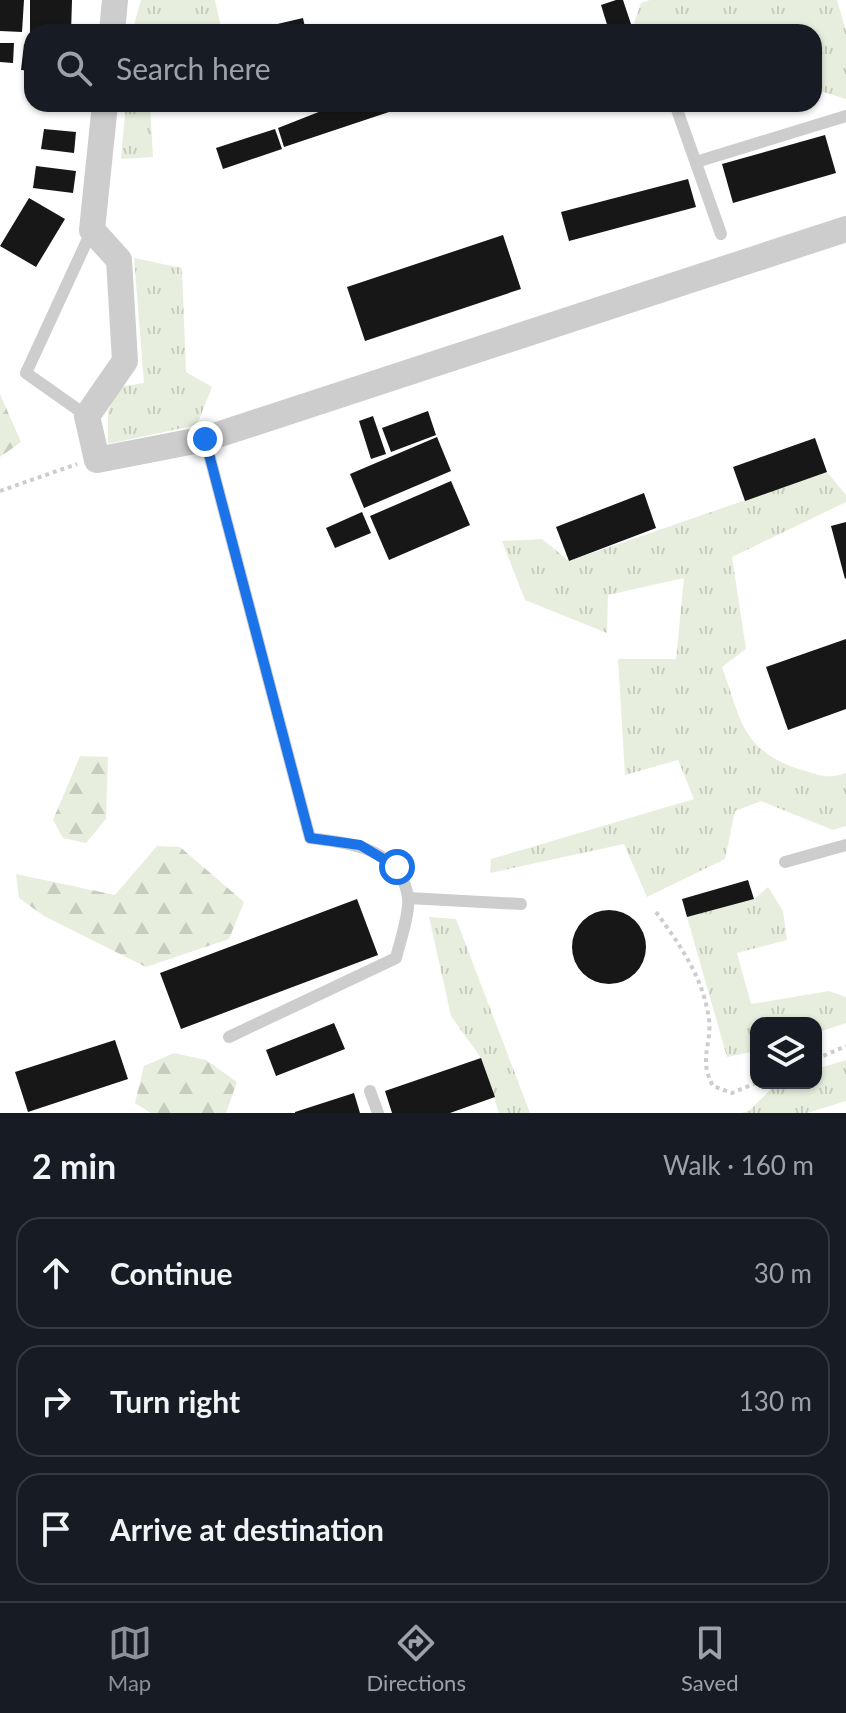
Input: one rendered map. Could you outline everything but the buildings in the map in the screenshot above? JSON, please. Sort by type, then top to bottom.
[{"type":"street","points":[[113,24],[115,0]]},
{"type":"street","points":[[104,112],[92,230],[119,260],[125,361],[87,416],[97,460],[205,439],[846,229]]},
{"type":"lane","points":[[678,112],[721,234]]},
{"type":"lane","points":[[696,162],[846,116]]},
{"type":"lane","points":[[87,416],[26,373],[92,230]]},
{"type":"lane","points":[[205,439],[310,838],[360,845],[385,859],[397,867],[408,898],[396,958],[229,1037]]},
{"type":"lane","points":[[785,862],[846,845]]},
{"type":"lane","points":[[408,898],[521,904]]},
{"type":"lane","points":[[370,1091],[378,1113]]},
{"type":"path","points":[[0,491],[49,471],[97,460]]},
{"type":"path","points":[[656,912],[691,960],[709,1020],[704,1070],[713,1086],[732,1093],[750,1086]]},
{"type":"path","points":[[822,1056],[846,1046]]},
{"type":"green space","points":[[141,0],[215,0],[220,24],[134,24]]},
{"type":"green space","points":[[650,0],[837,0],[846,31],[846,99],[822,92],[822,24],[634,24],[641,3]]},
{"type":"green space","points":[[125,112],[150,112],[153,157],[121,159]]},
{"type":"green space","points":[[134,258],[182,268],[186,372],[212,387],[197,425],[108,444],[108,411],[119,387],[144,383]]},
{"type":"green space","points":[[0,394],[21,442],[0,457]]},
{"type":"green space","points":[[827,472],[846,495],[846,502],[732,557],[746,649],[722,667],[740,720],[756,745],[768,755],[805,771],[826,776],[846,773],[846,826],[833,830],[761,801],[735,811],[725,859],[647,897],[624,844],[490,873],[491,859],[694,799],[678,760],[625,775],[618,659],[676,659],[684,578],[608,595],[607,633],[525,600],[502,541],[542,539],[569,561]]},
{"type":"green space","points":[[80,756],[108,757],[106,819],[86,843],[63,838],[53,820]]},
{"type":"green space","points":[[157,846],[180,847],[244,902],[229,939],[146,967],[44,916],[19,898],[16,874],[115,895]]},
{"type":"green space","points":[[768,887],[783,911],[787,940],[737,953],[751,1004],[829,991],[846,997],[846,1023],[822,1031],[822,1017],[750,1017],[750,1052],[727,1057],[687,917],[754,899]]},
{"type":"green space","points":[[429,917],[456,919],[530,1113],[499,1113],[481,1058],[451,1016]]},
{"type":"green space","points":[[174,1053],[206,1060],[237,1082],[226,1113],[151,1113],[135,1103],[144,1066]]},
{"type":"green space","points":[[846,1060],[846,1101],[807,1113],[741,1113],[749,1111],[771,1089],[822,1089],[822,1067]]},
{"type":"route","points":[[205,439],[310,838],[360,845],[397,867]]}]
